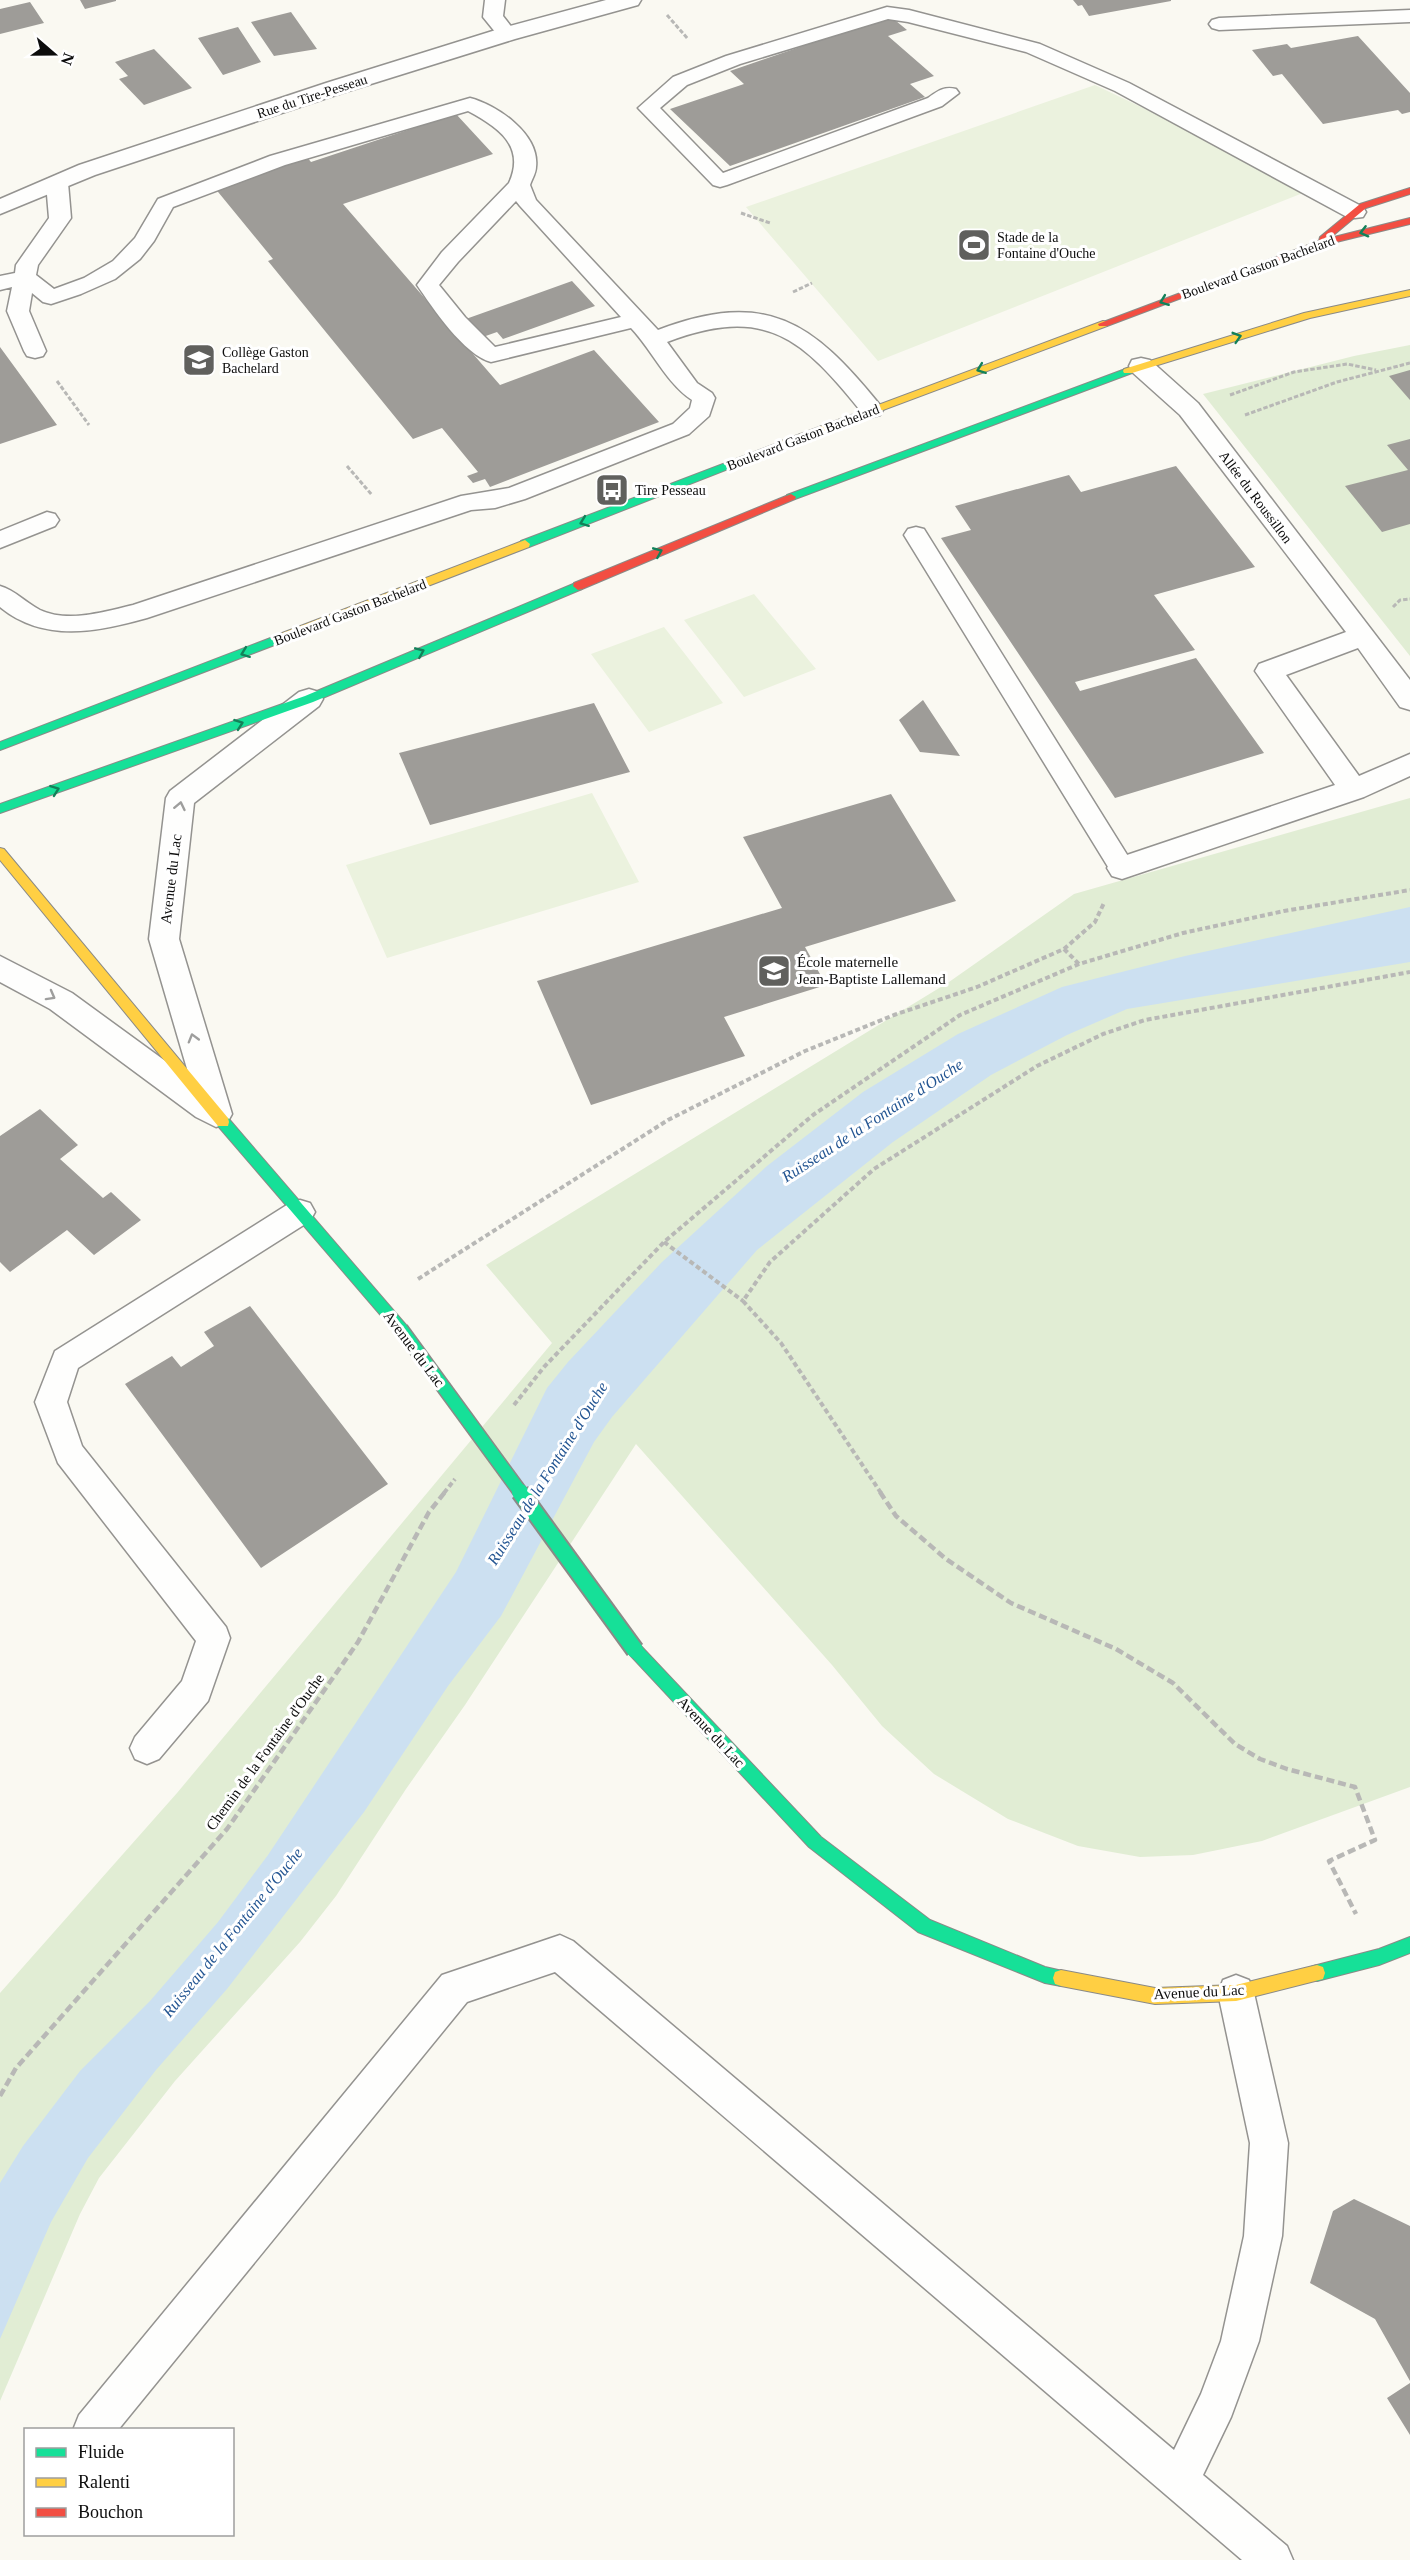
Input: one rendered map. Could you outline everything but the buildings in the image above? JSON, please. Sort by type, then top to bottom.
[{"type":"main road","points":[[1317,244],[1363,206],[1410,192]]},
{"type":"main road","name":"Boulevard Gaston Bachelard","points":[[0,746],[872,410],[1317,244],[1410,221]]},
{"type":"main road","points":[[0,809],[309,699],[770,505],[1141,366],[1308,315],[1410,293]]},
{"type":"main road","name":"Avenue du Lac","points":[[0,852],[216,1114],[401,1329],[635,1650],[815,1842],[924,1926],[1045,1975],[1155,1996],[1236,1993],[1379,1957],[1410,1945]]},
{"type":"street","name":"Rue du Tire-Pesseau","points":[[0,207],[87,170],[334,88],[507,34],[630,0]]},
{"type":"street","name":"Allée du Roussillon","points":[[1141,366],[1189,409],[1364,636],[1410,700]]},
{"type":"street","points":[[1354,790],[1269,671],[1364,636]]},
{"type":"street","name":"Avenue du Lac","points":[[216,1114],[164,939],[180,798],[309,699]]},
{"type":"street","points":[[1122,868],[1354,790],[1410,764]]},
{"type":"street","name":"Avenue du Lac","points":[[0,968],[61,1001],[216,1114]]},
{"type":"lane","points":[[495,0],[493,17],[507,34]]},
{"type":"lane","points":[[949,93],[935,102],[720,181],[648,108],[680,81],[733,60],[888,14],[909,16],[1033,48],[1122,87],[1355,212]]},
{"type":"lane","points":[[1219,24],[1410,16]]},
{"type":"lane","points":[[24,277],[51,297],[91,285],[120,269],[154,226],[165,203],[213,182],[378,130],[470,104],[493,116],[522,144],[527,165],[519,185],[450,257],[428,285],[442,306],[465,333],[491,355],[636,320]]},
{"type":"lane","points":[[35,351],[18,311],[27,265],[60,218],[57,183]]},
{"type":"lane","points":[[0,594],[11,605],[39,620],[68,626],[102,621],[138,612],[469,502],[495,500],[517,494],[681,429],[701,411],[704,398],[689,388],[654,339],[527,202],[519,185]]},
{"type":"lane","points":[[0,284],[24,277]]},
{"type":"lane","points":[[654,339],[697,324],[741,318],[774,323],[804,337],[848,380],[872,410]]},
{"type":"lane","points":[[0,540],[47,520]]},
{"type":"lane","points":[[916,535],[1122,868]]},
{"type":"lane","points":[[147,1748],[196,1690],[214,1638],[69,1453],[51,1402],[66,1360],[300,1212]]},
{"type":"lane","points":[[94,2428],[455,1988],[560,1953],[1273,2560]]},
{"type":"lane","points":[[1180,2480],[1217,2403],[1240,2342],[1263,2236],[1269,2143],[1236,1993]]},
{"type":"path","points":[[661,8],[690,42],[680,62],[681,70],[689,77]]},
{"type":"path","points":[[35,351],[89,425]]},
{"type":"path","points":[[1205,429],[1337,382],[1410,363]]},
{"type":"path","points":[[1189,409],[1294,372],[1347,364],[1377,370]]},
{"type":"path","points":[[381,1306],[434,1267],[668,1120],[805,1051],[894,1015],[977,987],[1064,949],[1095,922],[1122,868]]},
{"type":"path","points":[[508,1412],[544,1367],[664,1242],[813,1115],[960,1015],[1079,964],[1183,933],[1284,911],[1410,890]]},
{"type":"path","points":[[1064,949],[1079,964]]},
{"type":"path","points":[[743,1302],[770,1262],[874,1169],[1037,1065],[1103,1034],[1145,1020],[1410,972]]},
{"type":"path","points":[[664,1242],[743,1302],[780,1343],[896,1516],[946,1559],[1011,1603],[1116,1649],[1173,1683],[1235,1744],[1260,1759],[1287,1769],[1355,1787],[1375,1840],[1329,1861],[1379,1957]]},
{"type":"path","points":[[429,1512],[458,1475]]},
{"type":"path","name":"Chemin de la Fontaine d'Ouche","points":[[0,2096],[16,2067],[227,1829],[358,1642],[429,1512]]},
{"type":"green space","name":"Stade de la Fontaine d'Ouche","points":[[1095,85],[1313,189],[878,361],[746,207]]},
{"type":"green space","points":[[1410,345],[1410,656],[1203,394],[1354,356]]},
{"type":"green space","points":[[754,594],[816,669],[744,697],[684,620]]},
{"type":"green space","points":[[664,627],[723,703],[649,732],[591,654]]},
{"type":"green space","points":[[592,793],[639,882],[387,958],[346,865]]},
{"type":"green space","points":[[1410,798],[1410,1787],[1262,1841],[1193,1855],[1140,1857],[1078,1846],[1008,1819],[934,1774],[882,1726],[832,1665],[636,1444],[465,1705],[406,1789],[336,1896],[300,1942],[175,2081],[99,2178],[80,2214],[0,2401],[0,1993],[177,1793],[552,1343],[486,1265],[949,982],[1074,894]]},
{"type":"water","name":"Ruisseau de la Fontaine d'Ouche","points":[[1410,907],[1410,962],[1127,1009],[1067,1035],[991,1075],[893,1142],[757,1250],[612,1417],[594,1442],[501,1616],[448,1686],[364,1812],[227,1989],[156,2070],[88,2158],[51,2222],[0,2339],[0,2183],[23,2146],[80,2071],[150,2001],[218,1922],[268,1855],[456,1572],[547,1388],[568,1362],[662,1262],[767,1166],[863,1092],[958,1034],[1062,987],[1185,956]]},
{"type":"traffic: fast","points":[[791,497],[1128,371]]},
{"type":"traffic: fast","points":[[525,544],[783,444]]},
{"type":"traffic: fast","points":[[0,809],[309,699],[578,586]]},
{"type":"traffic: fast","points":[[0,746],[281,638]]},
{"type":"traffic: fast","points":[[223,1122],[401,1329]]},
{"type":"traffic: fast","points":[[401,1329],[635,1650]]},
{"type":"traffic: fast","points":[[635,1650],[815,1842],[924,1926],[1045,1975],[1061,1978]]},
{"type":"traffic: fast","points":[[1317,1973],[1379,1957],[1410,1945]]},
{"type":"traffic: slow","points":[[1128,371],[1308,315],[1410,293]]},
{"type":"traffic: slow","points":[[783,444],[1103,324]]},
{"type":"traffic: slow","points":[[281,638],[525,544]]},
{"type":"traffic: slow","points":[[0,852],[223,1122]]},
{"type":"traffic: slow","points":[[1061,1978],[1155,1996],[1236,1993],[1317,1973]]},
{"type":"traffic: jam","points":[[1323,239],[1363,206],[1410,191]]},
{"type":"traffic: jam","points":[[1103,324],[1317,244],[1410,221]]},
{"type":"traffic: jam","points":[[578,586],[791,497]]},
{"type":"place","name":"Stade de la Fontaine d'Ouche","points":[[974,245]]},
{"type":"place","name":"Collège Gaston Bachelard","points":[[199,360]]},
{"type":"place","name":"Tire Pesseau","points":[[612,490]]},
{"type":"place","name":"École maternelle Jean-Baptiste Lallemand","points":[[774,971]]}]
